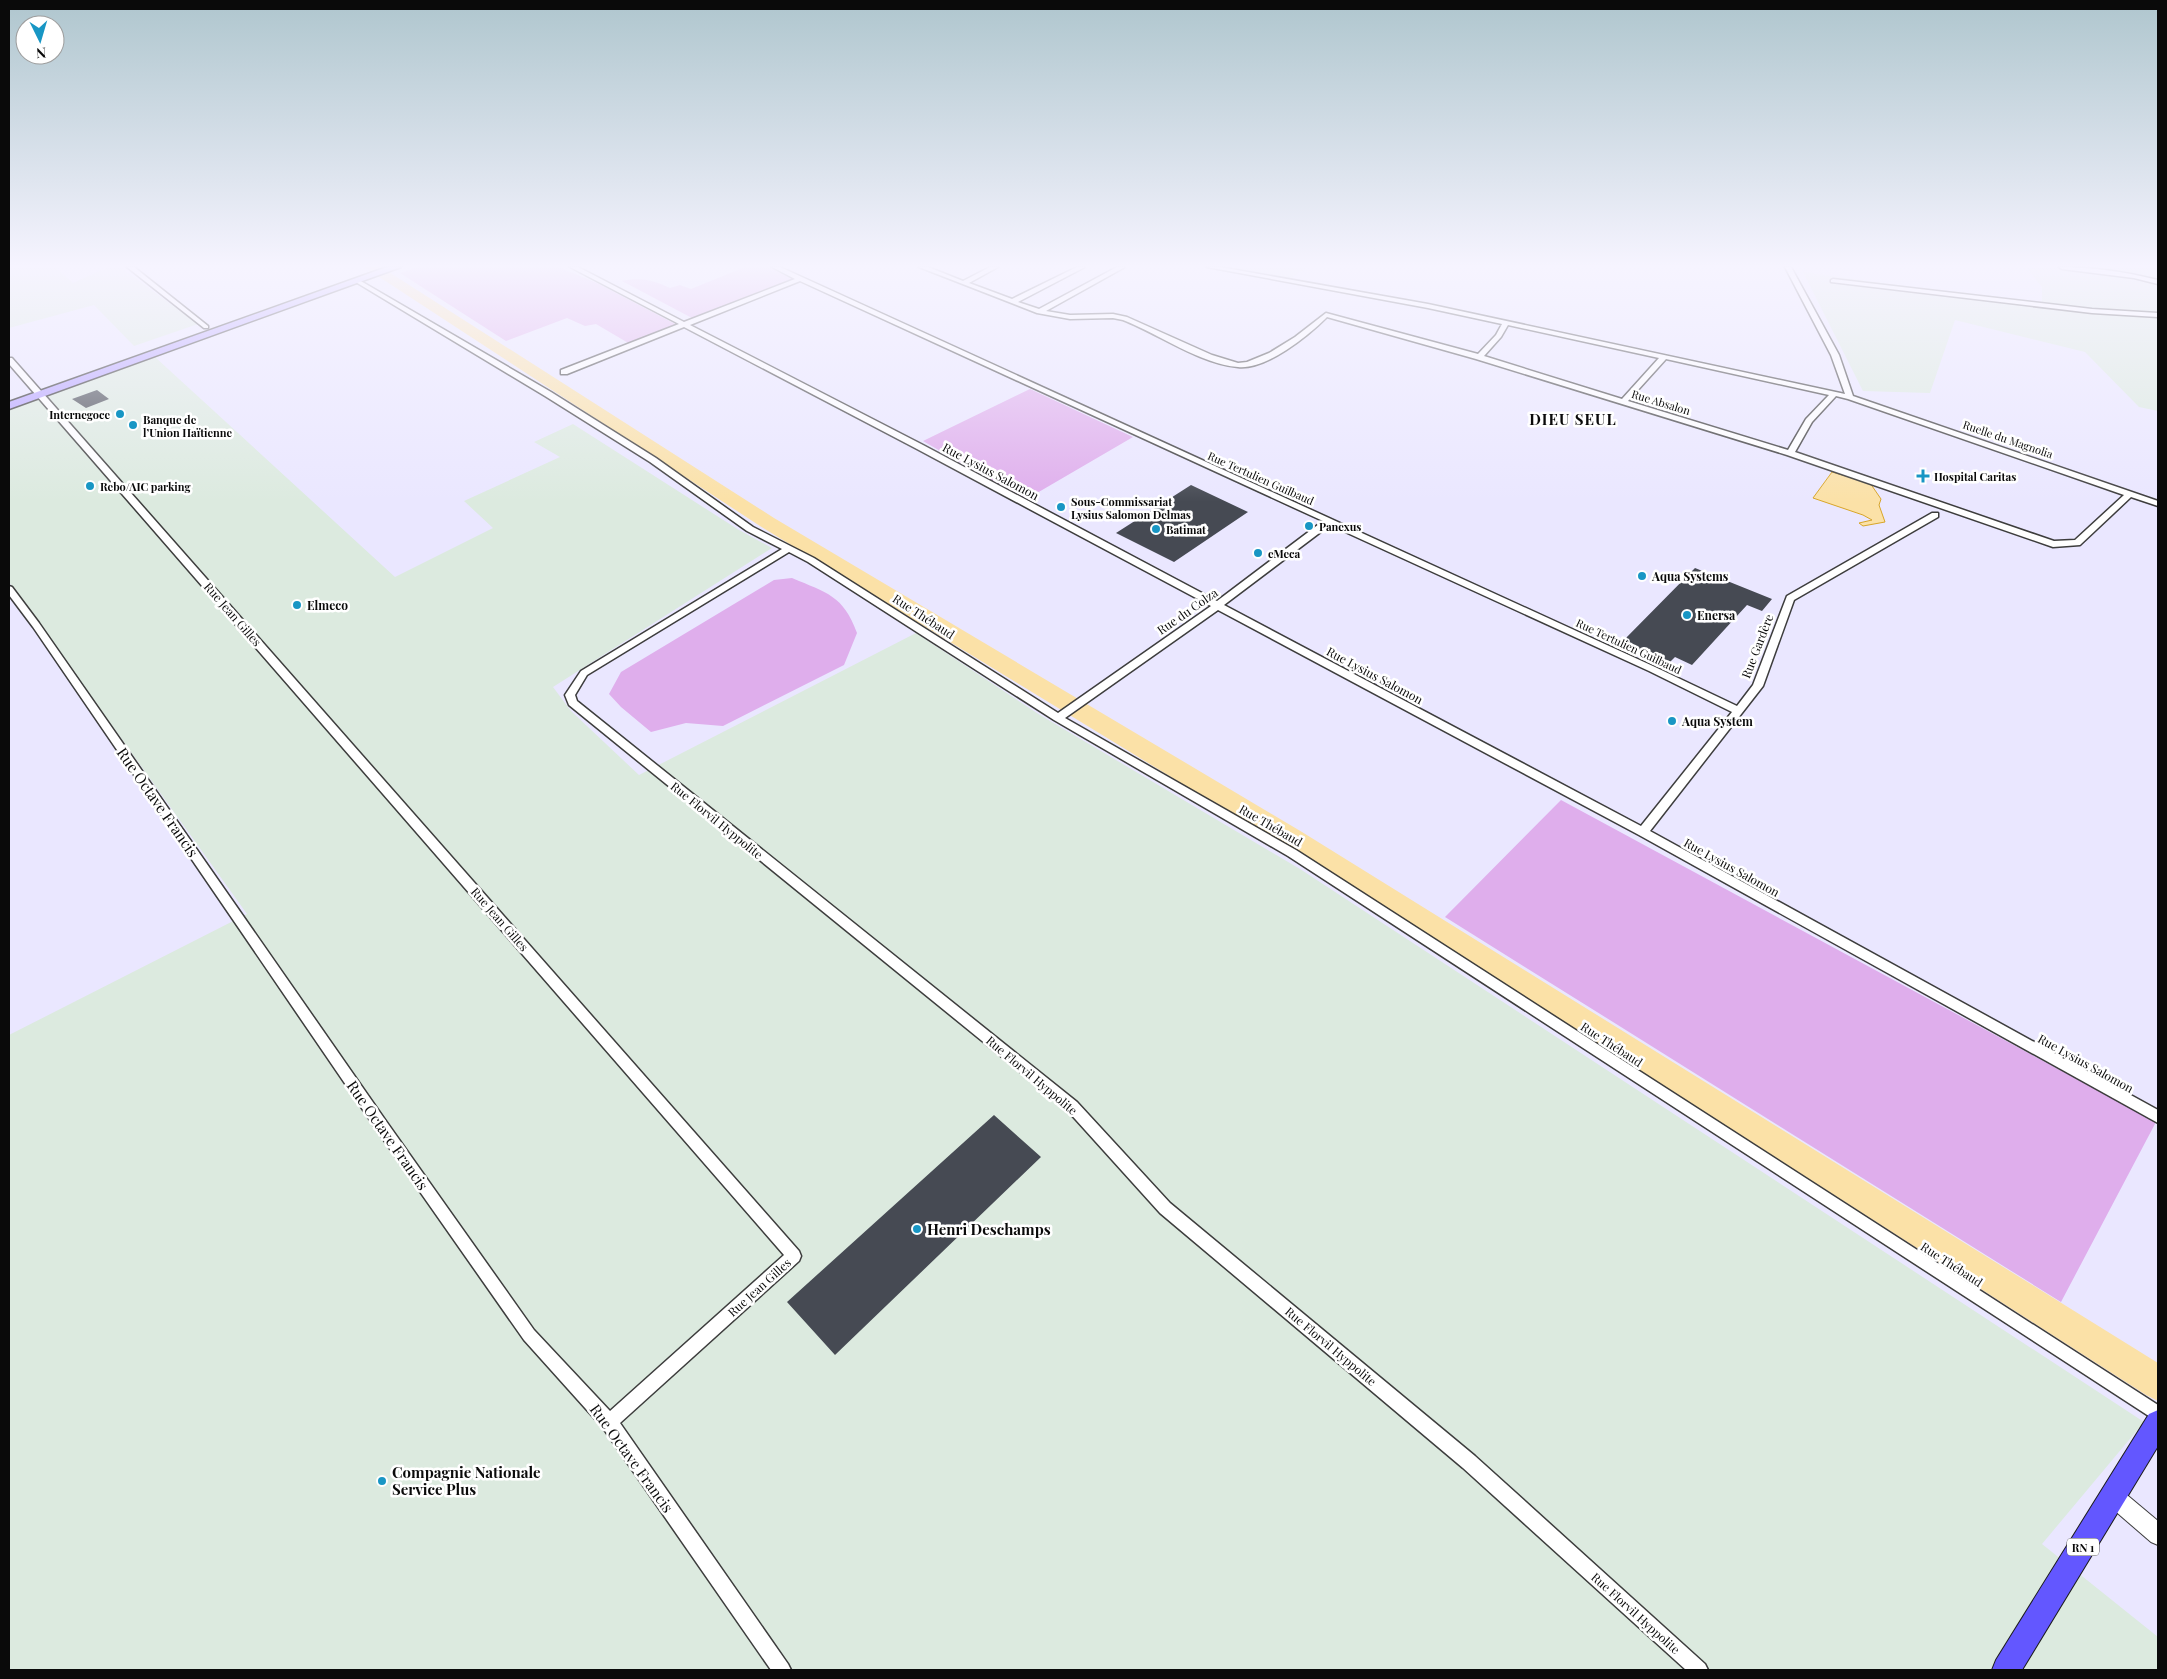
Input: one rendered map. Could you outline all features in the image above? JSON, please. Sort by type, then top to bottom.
[{"type":"main road","points":[[9,406],[37,392],[158,345]]},
{"type":"main road","points":[[9,398],[37,392],[168,345]]},
{"type":"main road","name":"RN 1","points":[[2006,1670],[2158,1423]]},
{"type":"street","name":"Rue Thébaud","points":[[468,345],[654,460],[750,528],[790,548],[1060,716],[1292,853],[2158,1414]]},
{"type":"street","points":[[564,372],[633,345]]},
{"type":"street","name":"Rue Lysius Salomon","points":[[724,345],[1643,832],[2158,1117]]},
{"type":"street","name":"Rue Tertulien Guilbaud","points":[[945,345],[1652,669],[1737,710]]},
{"type":"street","name":"Rue Absalon","points":[[1187,345],[1213,357],[1240,365],[1254,362],[1290,345]]},
{"type":"street","name":"Rue Absalon","points":[[1436,345],[1790,453],[2053,544],[2077,543],[2130,494]]},
{"type":"street","points":[[1478,357],[1490,345]]},
{"type":"street","name":"Ruelle du Magnolia","points":[[1605,345],[1717,367],[1850,397],[2158,504]]},
{"type":"street","points":[[1830,345],[1850,397]]},
{"type":"street","points":[[1623,402],[1664,358]]},
{"type":"street","name":"Rue Jean Gilles","points":[[9,360],[794,1256],[609,1422]]},
{"type":"street","points":[[1790,453],[1805,423],[1816,409],[1834,394]]},
{"type":"street","name":"Rue Gardère","points":[[1643,832],[1737,710],[1758,686],[1790,598],[1935,515]]},
{"type":"street","name":"Rue du Colza","points":[[1060,716],[1217,606],[1329,521]]},
{"type":"street","name":"Rue Florvil Hyppolite","points":[[790,548],[584,673],[570,695],[577,708],[1072,1106],[1165,1208],[1469,1462],[1699,1670]]},
{"type":"street","name":"Rue Octave Francis","points":[[9,589],[36,625],[380,1125],[524,1327],[609,1422],[782,1670]]},
{"type":"street","points":[[2114,1497],[2158,1536]]},
{"type":"shaded area","points":[[1840,345],[1946,345],[1930,393],[1863,391]]},
{"type":"shaded area","points":[[2058,345],[2158,345],[2158,411],[2139,407],[2085,352]]},
{"type":"shaded area","points":[[155,357],[395,577],[493,528],[464,501],[560,457],[534,442],[573,424],[739,530],[772,548],[553,687],[571,711],[639,775],[916,633],[1040,715],[1300,869],[2144,1422],[2042,1544],[2158,1637],[2158,1670],[9,1670],[9,1035],[247,914],[9,582],[9,410]]},
{"type":"shaded area","points":[[1030,389],[1133,437],[1025,500],[923,441]]},
{"type":"shaded area","points":[[1832,472],[1870,483],[1881,499],[1879,505],[1885,522],[1863,526],[1859,523],[1872,520],[1863,515],[1813,498]]},
{"type":"shaded area","points":[[792,578],[832,597],[840,603],[852,620],[857,633],[844,665],[723,726],[686,723],[651,732],[621,707],[609,694],[621,672],[774,580]]},
{"type":"shaded area","points":[[1561,800],[2156,1122],[2061,1302],[1445,917]]},
{"type":"building","points":[[97,390],[109,399],[86,408],[72,399]]},
{"type":"building","name":"Batimat","points":[[1191,485],[1248,512],[1174,562],[1116,533]]},
{"type":"building","name":"Enersa","points":[[1695,568],[1772,599],[1762,611],[1747,605],[1692,665],[1675,657],[1667,665],[1620,644]]},
{"type":"building","name":"Henri Deschamps","points":[[994,1115],[1041,1157],[835,1355],[787,1302]]},
{"type":"waterway","points":[[493,345],[767,522],[1293,839],[1654,1064],[2158,1383]]},
{"type":"place","name":"Internegoce","points":[[120,414]]},
{"type":"place","name":"Banque de l’Union Haïtienne","points":[[133,425]]},
{"type":"place","name":"Hospital Caritas","points":[[1923,476]]},
{"type":"place","name":"Rebo/AIC parking","points":[[90,486]]},
{"type":"place","name":"Sous-Commissariat Lysius Salomon Delmas","points":[[1061,507]]},
{"type":"place","name":"Panexus","points":[[1309,526]]},
{"type":"place","name":"Batimat","points":[[1156,529]]},
{"type":"place","name":"eMeca","points":[[1258,553]]},
{"type":"place","name":"Aqua Systems","points":[[1642,576]]},
{"type":"place","name":"Elmeco","points":[[297,605]]},
{"type":"place","name":"Enersa","points":[[1687,615]]},
{"type":"place","name":"Aqua System","points":[[1672,721]]},
{"type":"place","name":"Henri Deschamps","points":[[917,1229]]},
{"type":"place","name":"Compagnie Nationale Service Plus","points":[[382,1481]]},
{"type":"district","name":"DIEU SEUL","points":[[1573,419]]}]
